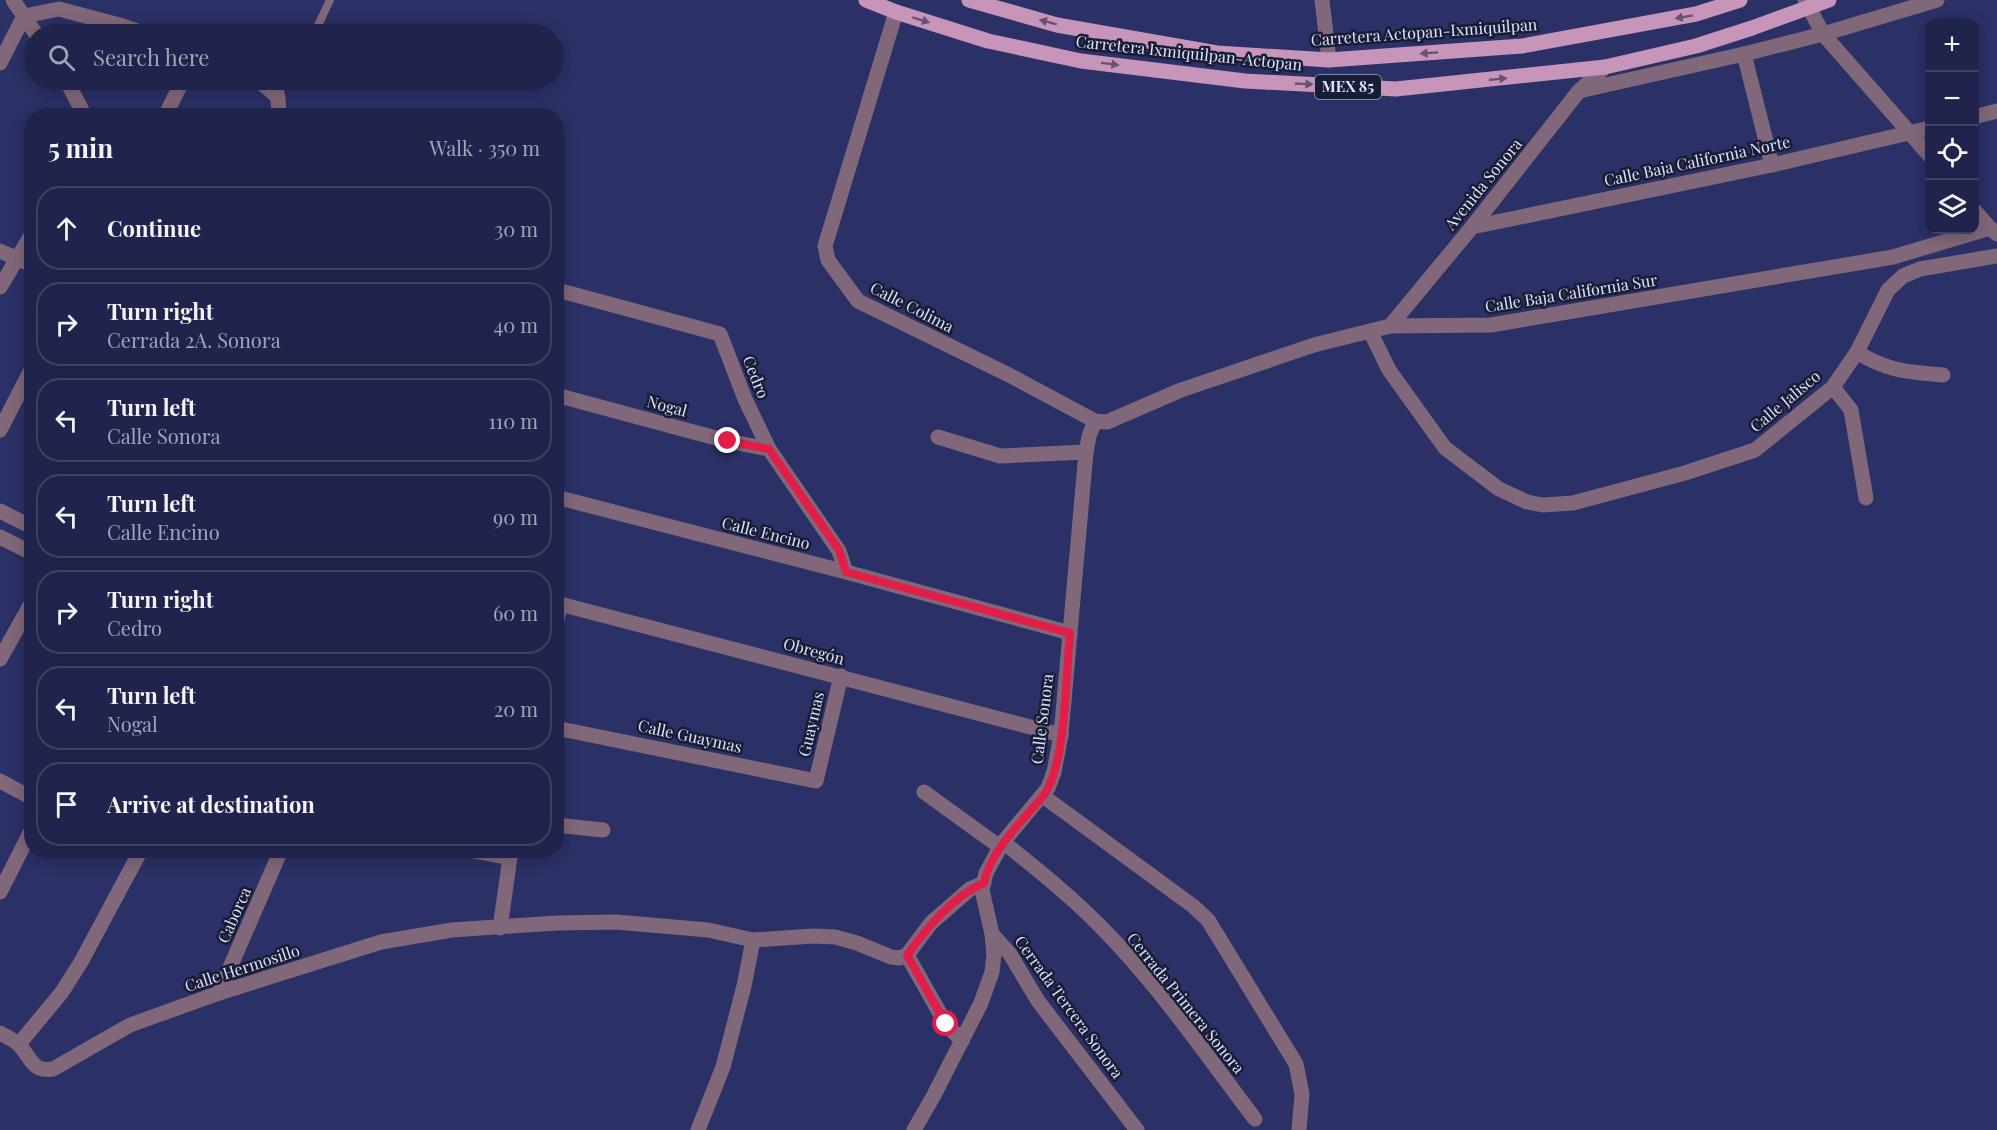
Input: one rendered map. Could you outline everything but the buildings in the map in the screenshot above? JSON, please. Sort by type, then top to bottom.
[{"type":"main road","name":"Carretera Ixmiquilpan-Actopan","points":[[866,0],[896,12],[988,41],[1081,61],[1245,81],[1396,89],[1605,67],[1696,46],[1752,28],[1806,3],[1829,0]]},
{"type":"main road","name":"Carretera Actopan-Ixmiquilpan","points":[[976,1],[1057,25],[1217,54],[1329,60],[1522,46],[1696,14],[1740,0]]},
{"type":"street","points":[[13,0],[29,24]]},
{"type":"street","points":[[1322,0],[1329,60]]},
{"type":"street","points":[[1579,91],[1823,34],[1937,0]]},
{"type":"street","points":[[1806,3],[1823,34],[1925,151]]},
{"type":"street","points":[[24,16],[59,9],[115,24]]},
{"type":"street","name":"Calle Colima","points":[[896,12],[825,246],[828,260],[858,301],[1009,375],[1095,421]]},
{"type":"street","points":[[0,63],[24,16]]},
{"type":"street","points":[[1744,54],[1772,165]]},
{"type":"street","name":"Avenida Sonora","points":[[1390,326],[1472,227],[1579,91],[1605,67]]},
{"type":"street","points":[[71,90],[81,108]]},
{"type":"street","points":[[169,108],[178,90]]},
{"type":"street","points":[[270,90],[278,97],[279,108]]},
{"type":"street","points":[[1979,116],[1997,111]]},
{"type":"street","name":"Calle Baja California Norte","points":[[1472,227],[1772,165],[1925,129]]},
{"type":"street","points":[[1979,216],[1993,231]]},
{"type":"street","name":"Calle Baja California Sur","points":[[1095,421],[1107,422],[1181,390],[1314,345],[1390,326],[1491,326],[1893,256],[1993,231]]},
{"type":"street","points":[[0,287],[24,245]]},
{"type":"street","points":[[0,251],[24,262]]},
{"type":"street","name":"Calle Jalisco","points":[[1370,331],[1389,370],[1445,448],[1499,489],[1527,502],[1543,506],[1573,503],[1685,473],[1755,450],[1833,387],[1857,352],[1888,290],[1902,276],[1920,269],[1997,256]]},
{"type":"street","name":"Cedro","points":[[564,295],[720,334],[745,399],[769,449],[839,550],[846,572]]},
{"type":"street","points":[[1857,352],[1872,362],[1897,371],[1943,375]]},
{"type":"street","points":[[0,430],[24,384]]},
{"type":"street","points":[[1833,387],[1851,410],[1862,463],[1866,498]]},
{"type":"street","name":"Nogal","points":[[564,397],[728,441],[769,449]]},
{"type":"street","name":"Calle Sonora","points":[[914,1130],[981,1003],[992,972],[994,955],[992,934],[982,890],[986,873],[1002,845],[1043,796],[1054,772],[1061,735],[1086,452],[1095,421]]},
{"type":"street","points":[[938,437],[1000,456],[1086,452]]},
{"type":"street","name":"Calle Encino","points":[[564,499],[1070,633]]},
{"type":"street","points":[[0,512],[24,523]]},
{"type":"street","points":[[0,537],[24,549]]},
{"type":"street","name":"Obregón","points":[[564,605],[1061,735]]},
{"type":"street","points":[[0,659],[24,616]]},
{"type":"street","name":"Guaymas","points":[[816,781],[841,676]]},
{"type":"street","name":"Calle Guaymas","points":[[564,730],[816,781]]},
{"type":"street","points":[[0,781],[24,794]]},
{"type":"street","name":"Cerrada Primera Sonora","points":[[924,792],[1057,885],[1104,930],[1149,980],[1255,1119]]},
{"type":"street","points":[[1043,796],[1175,892],[1208,920],[1296,1064],[1302,1094],[1299,1130]]},
{"type":"street","points":[[564,826],[603,831]]},
{"type":"street","points":[[0,892],[24,845]]},
{"type":"street","points":[[0,1034],[19,1044],[62,992],[81,962],[137,858]]},
{"type":"street","name":"Caborca","points":[[219,993],[278,858]]},
{"type":"street","points":[[500,927],[510,858]]},
{"type":"street","points":[[962,1041],[946,1024],[904,956],[932,923],[970,889],[984,883]]},
{"type":"street","name":"Calle Hermosillo","points":[[19,1044],[35,1066],[44,1070],[53,1069],[130,1025],[219,993],[381,942],[452,930],[556,923],[616,922],[708,930],[753,940],[813,936],[835,937],[891,957],[904,956]]},
{"type":"street","name":"Cerrada Tercera Sonora","points":[[992,934],[1010,954],[1038,1001],[1137,1130]]},
{"type":"street","points":[[698,1130],[723,1067],[744,986],[753,940]]},
{"type":"lane","points":[[319,24],[330,0]]},
{"type":"lane","points":[[278,97],[280,90]]},
{"type":"route","points":[[728,441],[769,449],[839,550],[846,572],[1070,633],[1061,735],[1054,772],[1048,788],[1000,847],[986,873],[984,883],[970,889],[932,923],[907,955],[946,1024]]}]
